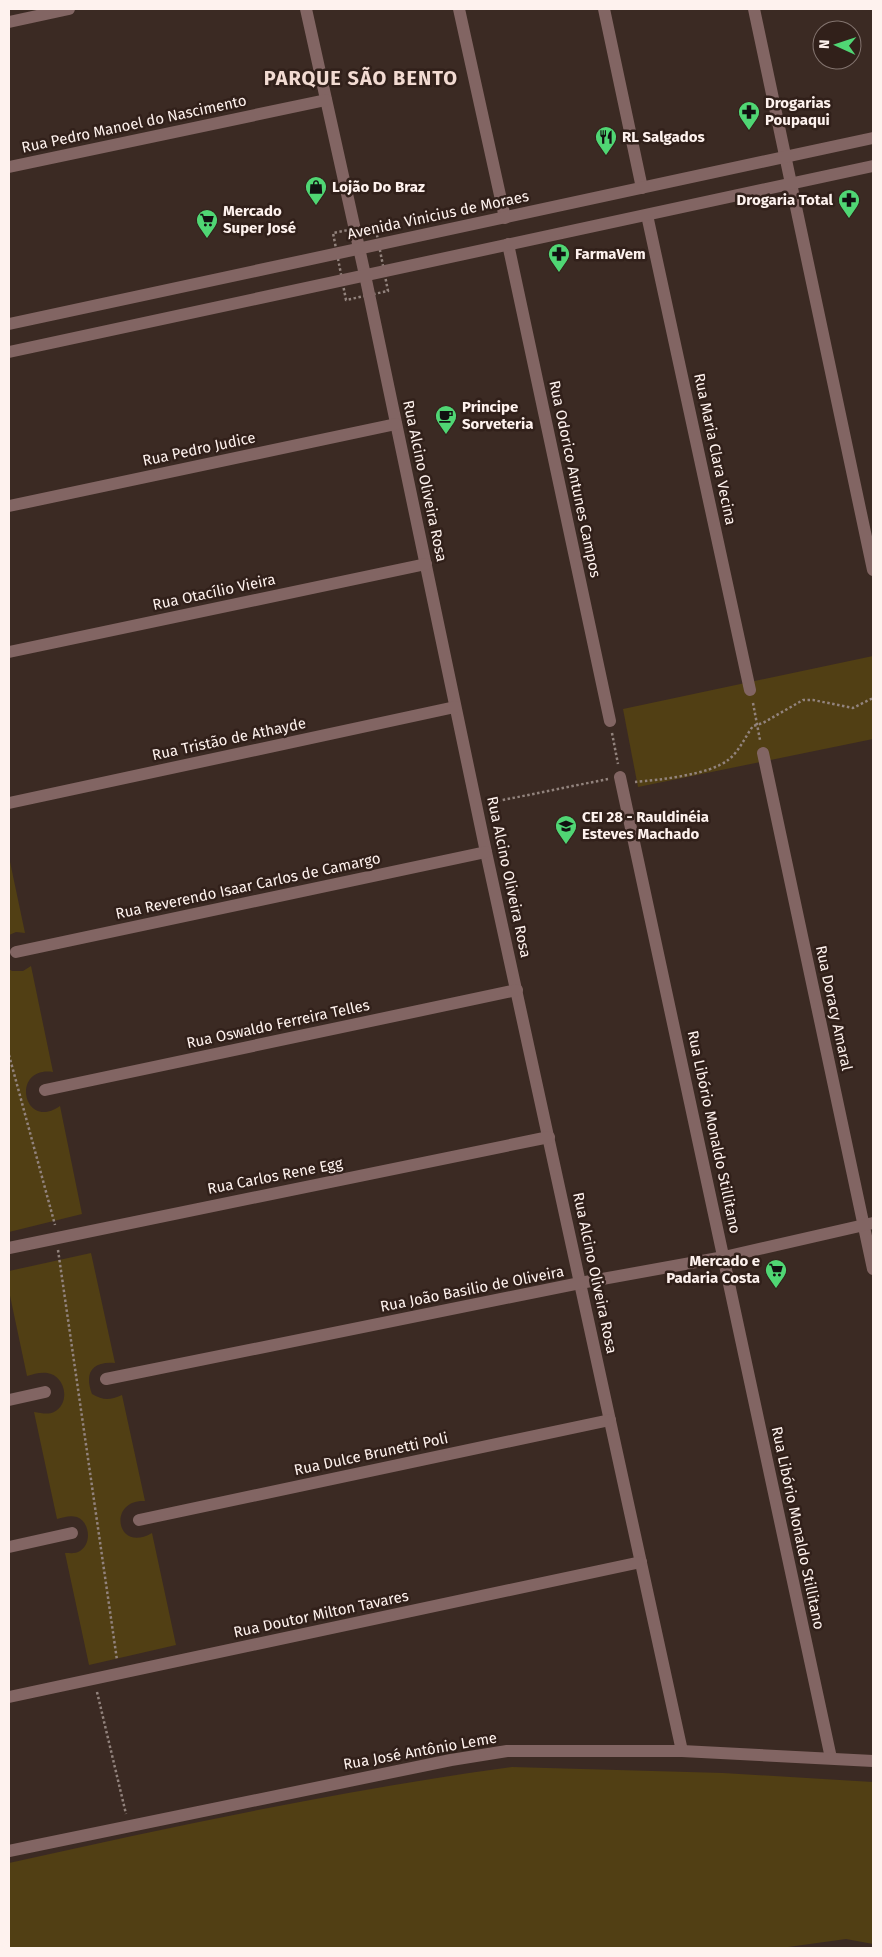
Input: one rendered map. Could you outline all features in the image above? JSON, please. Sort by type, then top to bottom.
[{"type":"street","points":[[9,22],[69,9]]},
{"type":"street","name":"Rua Alcino Oliveira Rosa","points":[[306,9],[359,248],[486,852],[682,1751]]},
{"type":"street","points":[[459,9],[505,218]]},
{"type":"street","points":[[604,9],[642,188]]},
{"type":"street","points":[[754,9],[873,570]]},
{"type":"street","name":"Rua Pedro Manoel do Nascimento","points":[[9,167],[326,100]]},
{"type":"street","name":"Avenida Vinicius de Moraes","points":[[9,324],[873,138]]},
{"type":"street","points":[[9,352],[873,166]]},
{"type":"street","name":"Rua Maria Clara Vecina","points":[[647,215],[750,690]]},
{"type":"street","name":"Rua Odorico Antunes Campos","points":[[508,244],[610,722]]},
{"type":"street","name":"Rua Pedro Judice","points":[[9,506],[396,424]]},
{"type":"street","name":"Rua Otacílio Vieira","points":[[9,652],[426,564]]},
{"type":"street","name":"Rua Tristão de Athayde","points":[[9,803],[455,707]]},
{"type":"street","name":"Rua Doracy Amaral","points":[[763,753],[869,1224],[873,1269]]},
{"type":"street","name":"Rua Libório Monaldo Stillitano","points":[[616,778],[724,1257],[831,1758]]},
{"type":"street","name":"Rua Reverendo Isaar Carlos de Camargo","points":[[16,952],[486,852]]},
{"type":"street","name":"Rua Oswaldo Ferreira Telles","points":[[45,1090],[517,990]]},
{"type":"street","name":"Rua Carlos Rene Egg","points":[[9,1248],[548,1137]]},
{"type":"street","name":"Rua João Basilio de Oliveira","points":[[106,1380],[580,1283],[724,1257],[869,1224]]},
{"type":"street","points":[[9,1400],[45,1392]]},
{"type":"street","name":"Rua Dulce Brunetti Poli","points":[[139,1520],[610,1420]]},
{"type":"street","points":[[9,1547],[72,1533]]},
{"type":"street","name":"Rua Doutor Milton Tavares","points":[[9,1698],[641,1562]]},
{"type":"street","name":"Rua José Antônio Leme","points":[[9,1851],[450,1760],[508,1751],[682,1751],[873,1761]]},
{"type":"path","points":[[750,690],[763,753]]},
{"type":"path","points":[[477,805],[616,778],[635,782],[682,776],[715,767],[728,761],[753,726],[764,723],[803,700],[813,700],[853,708],[873,698]]},
{"type":"path","points":[[610,722],[616,778]]},
{"type":"path","points":[[9,1055],[54,1219],[118,1674]]},
{"type":"path","points":[[94,1679],[129,1825]]},
{"type":"shaded area","points":[[873,656],[873,739],[638,787],[623,709]]},
{"type":"shaded area","points":[[9,857],[25,933],[16,932],[9,935]]},
{"type":"shaded area","points":[[31,966],[53,1072],[39,1073],[31,1078],[26,1096],[30,1105],[37,1111],[47,1112],[60,1106],[82,1214],[9,1232],[9,969],[12,971],[23,971]]},
{"type":"shaded area","points":[[91,1253],[115,1363],[96,1366],[90,1374],[90,1387],[92,1394],[104,1399],[122,1395],[145,1501],[133,1503],[125,1508],[121,1516],[121,1524],[124,1532],[130,1537],[140,1538],[152,1533],[176,1645],[89,1665],[65,1553],[77,1553],[84,1548],[88,1538],[87,1528],[85,1523],[77,1517],[69,1516],[57,1519],[34,1412],[47,1414],[59,1408],[64,1398],[63,1386],[56,1377],[48,1373],[27,1376],[9,1291],[9,1271]]},
{"type":"shaded area","points":[[512,1767],[723,1773],[873,1782],[873,1944],[846,1939],[781,1948],[9,1948],[9,1863],[197,1822],[322,1798],[385,1786]]},
{"type":"place","name":"Drogarias Poupaqui","points":[[749,131]]},
{"type":"place","name":"RL Salgados","points":[[606,156]]},
{"type":"place","name":"Lojão Do Braz","points":[[316,206]]},
{"type":"place","name":"Drogaria Total","points":[[849,219]]},
{"type":"place","name":"Mercado Super José","points":[[207,239]]},
{"type":"place","name":"FarmaVem","points":[[559,273]]},
{"type":"place","name":"Principe Sorveteria","points":[[446,435]]},
{"type":"place","name":"CEI 28 - Rauldinéia Esteves Machado","points":[[566,845]]},
{"type":"place","name":"Mercado e Padaria Costa","points":[[776,1289]]},
{"type":"district","name":"PARQUE SÃO BENTO","points":[[361,78]]}]
